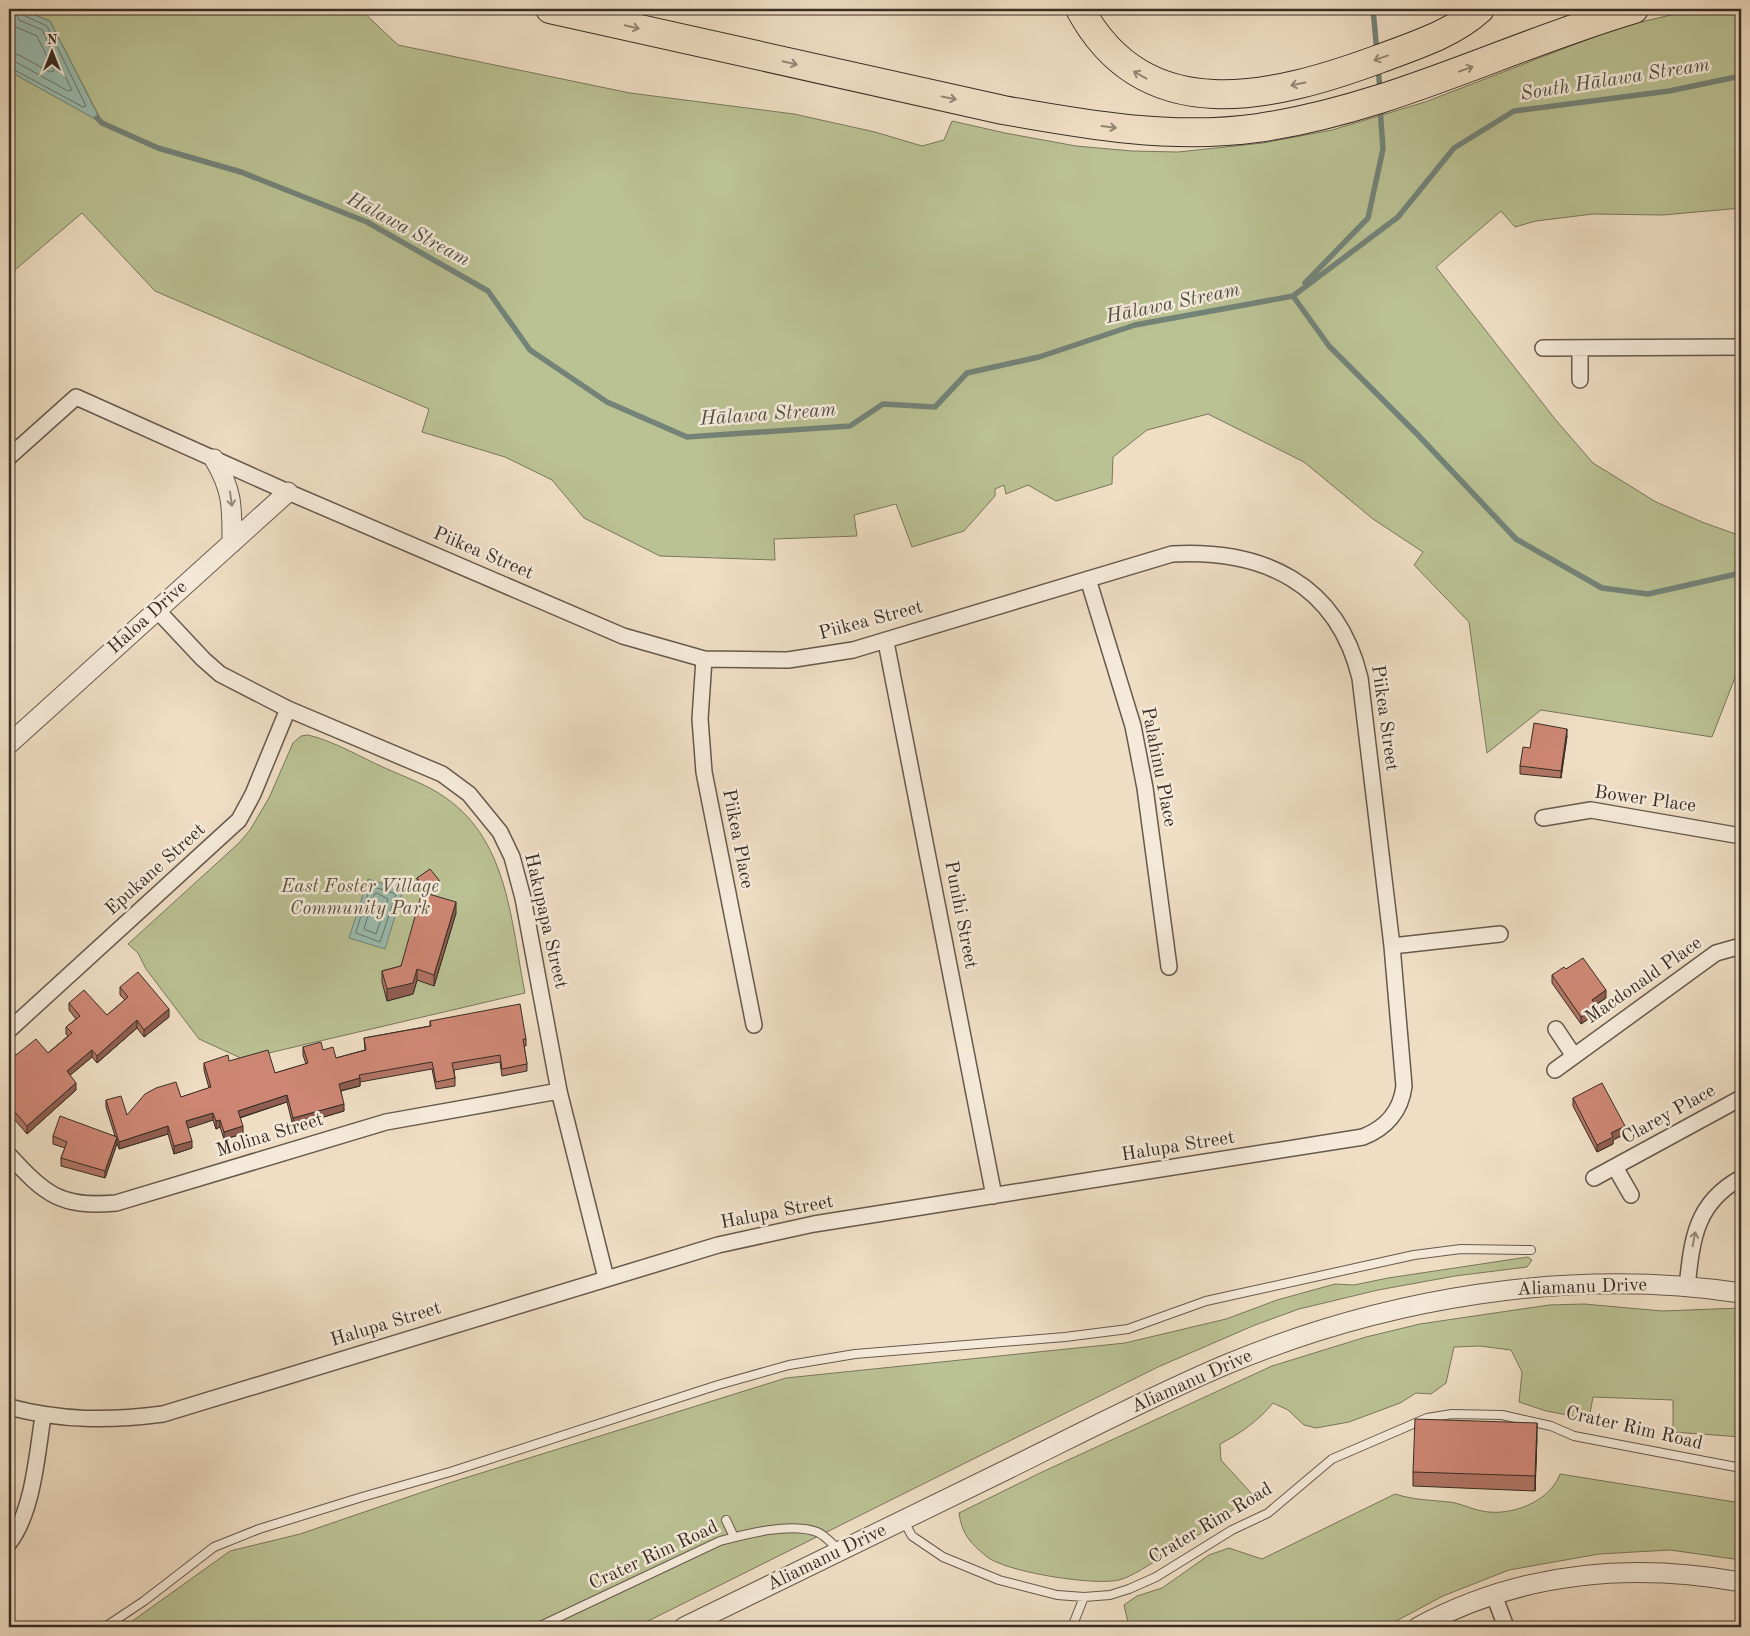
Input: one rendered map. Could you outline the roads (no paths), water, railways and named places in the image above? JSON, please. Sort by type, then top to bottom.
[{"type":"highway","points":[[550,9],[866,80],[1077,124],[1130,130],[1220,131],[1298,121],[1351,108],[1421,86],[1634,9]]},
{"type":"highway","points":[[1080,9],[1099,40],[1134,71],[1155,83],[1182,91],[1208,94],[1243,93],[1314,80],[1345,71],[1417,45],[1462,22],[1480,9]]},
{"type":"street","points":[[1543,348],[1741,347]]},
{"type":"street","points":[[1580,348],[1580,380]]},
{"type":"street","name":"Piikea Street","points":[[9,457],[76,397],[288,492],[623,636],[704,659],[788,660],[824,656],[886,642],[1172,554],[1202,552],[1227,554],[1275,568],[1309,590],[1325,608],[1348,641],[1355,658],[1360,678],[1392,946]]},
{"type":"street","points":[[214,459],[228,482],[231,496],[232,543]]},
{"type":"street","name":"Haloa Drive","points":[[9,744],[288,492]]},
{"type":"street","name":"Palahinu Place","points":[[1088,579],[1133,726],[1145,788],[1169,967]]},
{"type":"street","name":"Hakupapa Street","points":[[157,610],[203,659],[220,674],[288,709],[442,774],[469,794],[500,832],[512,857],[523,898],[559,1090],[606,1278]]},
{"type":"street","name":"Punihi Street","points":[[886,642],[994,1196]]},
{"type":"street","name":"Piikea Place","points":[[704,659],[700,719],[704,772],[754,1025]]},
{"type":"street","name":"Epukane Street","points":[[9,1030],[239,820],[253,794],[288,709]]},
{"type":"street","name":"Bower Place","points":[[1543,818],[1591,810],[1741,836]]},
{"type":"street","points":[[1392,946],[1500,934]]},
{"type":"street","name":"Halupa Street","points":[[9,1407],[43,1416],[103,1419],[163,1414],[718,1245],[806,1226],[1363,1137],[1375,1133],[1395,1113],[1403,1096],[1392,946]]},
{"type":"street","name":"Macdonald Place","points":[[1555,1070],[1716,953],[1741,946]]},
{"type":"street","points":[[1556,1029],[1574,1056]]},
{"type":"street","name":"Molina Street","points":[[9,1154],[37,1185],[53,1194],[73,1202],[93,1205],[116,1203],[386,1122],[559,1090]]},
{"type":"street","name":"Clarey Place","points":[[1594,1178],[1741,1098]]},
{"type":"street","name":"Clarey Place","points":[[1615,1167],[1631,1195]]},
{"type":"street","points":[[1687,1288],[1694,1235],[1699,1219],[1718,1194],[1741,1178]]},
{"type":"street","name":"Aliamanu Drive","points":[[684,1627],[1224,1366],[1326,1329],[1407,1308],[1519,1290],[1633,1284],[1741,1293]]},
{"type":"street","points":[[9,1543],[22,1519],[28,1498],[43,1416]]},
{"type":"street","points":[[1418,1627],[1494,1595],[1545,1581],[1614,1572],[1674,1572],[1741,1582]]},
{"type":"street","points":[[1494,1595],[1506,1627]]},
{"type":"lane","points":[[105,1627],[144,1601],[214,1547],[362,1496],[450,1472],[718,1385],[789,1365],[855,1354],[1064,1337],[1128,1329],[1206,1301],[1414,1255],[1461,1249],[1531,1250]]},
{"type":"lane","name":"Crater Rim Road","points":[[904,1520],[912,1536],[943,1557],[966,1568],[1033,1590],[1057,1595],[1084,1597],[1110,1594],[1156,1577],[1232,1530],[1268,1513],[1332,1458],[1427,1418],[1460,1414],[1502,1415],[1551,1426],[1574,1436],[1741,1468]]},
{"type":"lane","points":[[726,1520],[734,1537]]},
{"type":"lane","name":"Crater Rim Road","points":[[538,1627],[720,1541],[760,1530],[791,1529],[818,1532],[841,1551]]},
{"type":"lane","points":[[1072,1627],[1084,1597]]},
{"type":"water","points":[[9,9],[20,9],[50,21],[102,123],[9,71]]},
{"type":"water","points":[[368,879],[403,890],[385,949],[349,938]]},
{"type":"waterway","points":[[1373,9],[1377,53]]},
{"type":"waterway","points":[[1378,67],[1380,90]]},
{"type":"waterway","name":"Hālawa Stream","points":[[97,118],[102,123],[158,148],[241,172],[367,222],[488,291],[530,350],[607,402],[687,437],[850,426],[883,404],[935,407],[967,373],[1039,357],[1135,325],[1293,296],[1398,217],[1454,148],[1514,111],[1669,91],[1741,76]]},
{"type":"waterway","points":[[1305,283],[1368,218],[1383,149],[1380,107]]},
{"type":"waterway","points":[[1293,296],[1329,346],[1418,435],[1516,539],[1602,588],[1648,594],[1741,573]]},
{"type":"water label","name":"South Hālawa Stream","points":[[1615,80]]},
{"type":"park label","name":"East Foster Village Community Park","points":[[360,898]]}]
